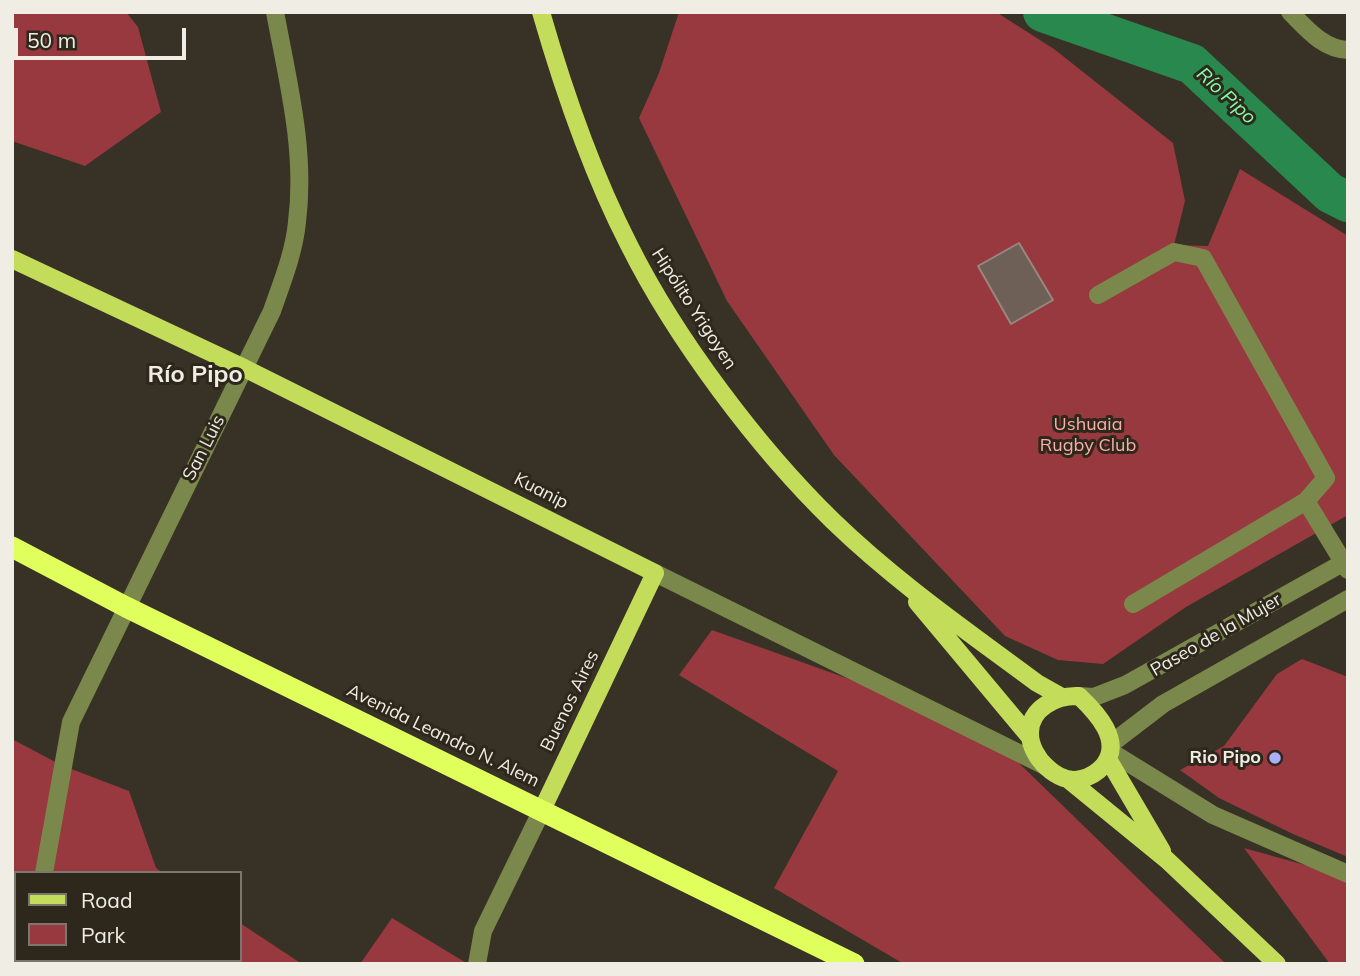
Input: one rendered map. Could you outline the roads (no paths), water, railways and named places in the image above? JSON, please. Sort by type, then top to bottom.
[{"type":"highway","name":"Avenida Leandro N. Alem","points":[[12,547],[126,607],[854,964]]},
{"type":"main road","name":"Hipólito Yrigoyen","points":[[541,12],[561,82],[590,160],[629,246],[668,313],[719,388],[777,461],[833,521],[895,577],[1037,682],[1071,696]]},
{"type":"main road","name":"Kuanip","points":[[12,259],[244,368],[655,573]]},
{"type":"main road","name":"Buenos Aires","points":[[542,810],[655,573]]},
{"type":"main road","name":"Hipólito Yrigoyen","points":[[895,577],[1030,736]]},
{"type":"main road","points":[[1167,860],[1110,751],[1098,718],[1071,696],[1054,699],[1039,711],[1031,727],[1030,736],[1039,758],[1167,860],[1277,964]]},
{"type":"main road","points":[[1069,780],[1092,775],[1110,751]]},
{"type":"street","name":"San Luis","points":[[44,871],[71,722],[272,311],[289,260],[297,224],[301,176],[297,128],[275,12]]},
{"type":"street","points":[[1290,12],[1317,39],[1332,48],[1347,50]]},
{"type":"street","points":[[1098,295],[1174,252],[1203,258],[1326,478],[1306,501],[1133,604]]},
{"type":"street","points":[[1306,501],[1346,564]]},
{"type":"street","name":"Paseo de la Mujer","points":[[1071,696],[1094,696],[1125,685],[1346,564]]},
{"type":"street","name":"Kuanip","points":[[655,573],[1048,767]]},
{"type":"street","name":"Paseo de la Mujer","points":[[1110,751],[1163,704],[1348,599]]},
{"type":"street","points":[[1110,751],[1213,815],[1348,874]]},
{"type":"street","name":"Buenos Aires","points":[[477,964],[483,931],[542,810]]},
{"type":"waterway","name":"Río Pipo","points":[[1043,12],[1192,64],[1330,193],[1348,202]]},
{"type":"place","name":"Rio Pipo","points":[[1275,758]]},
{"type":"district","name":"Río Pipo","points":[[195,375]]},
{"type":"park label","name":"Ushuaia Rugby Club","points":[[1088,436]]}]
